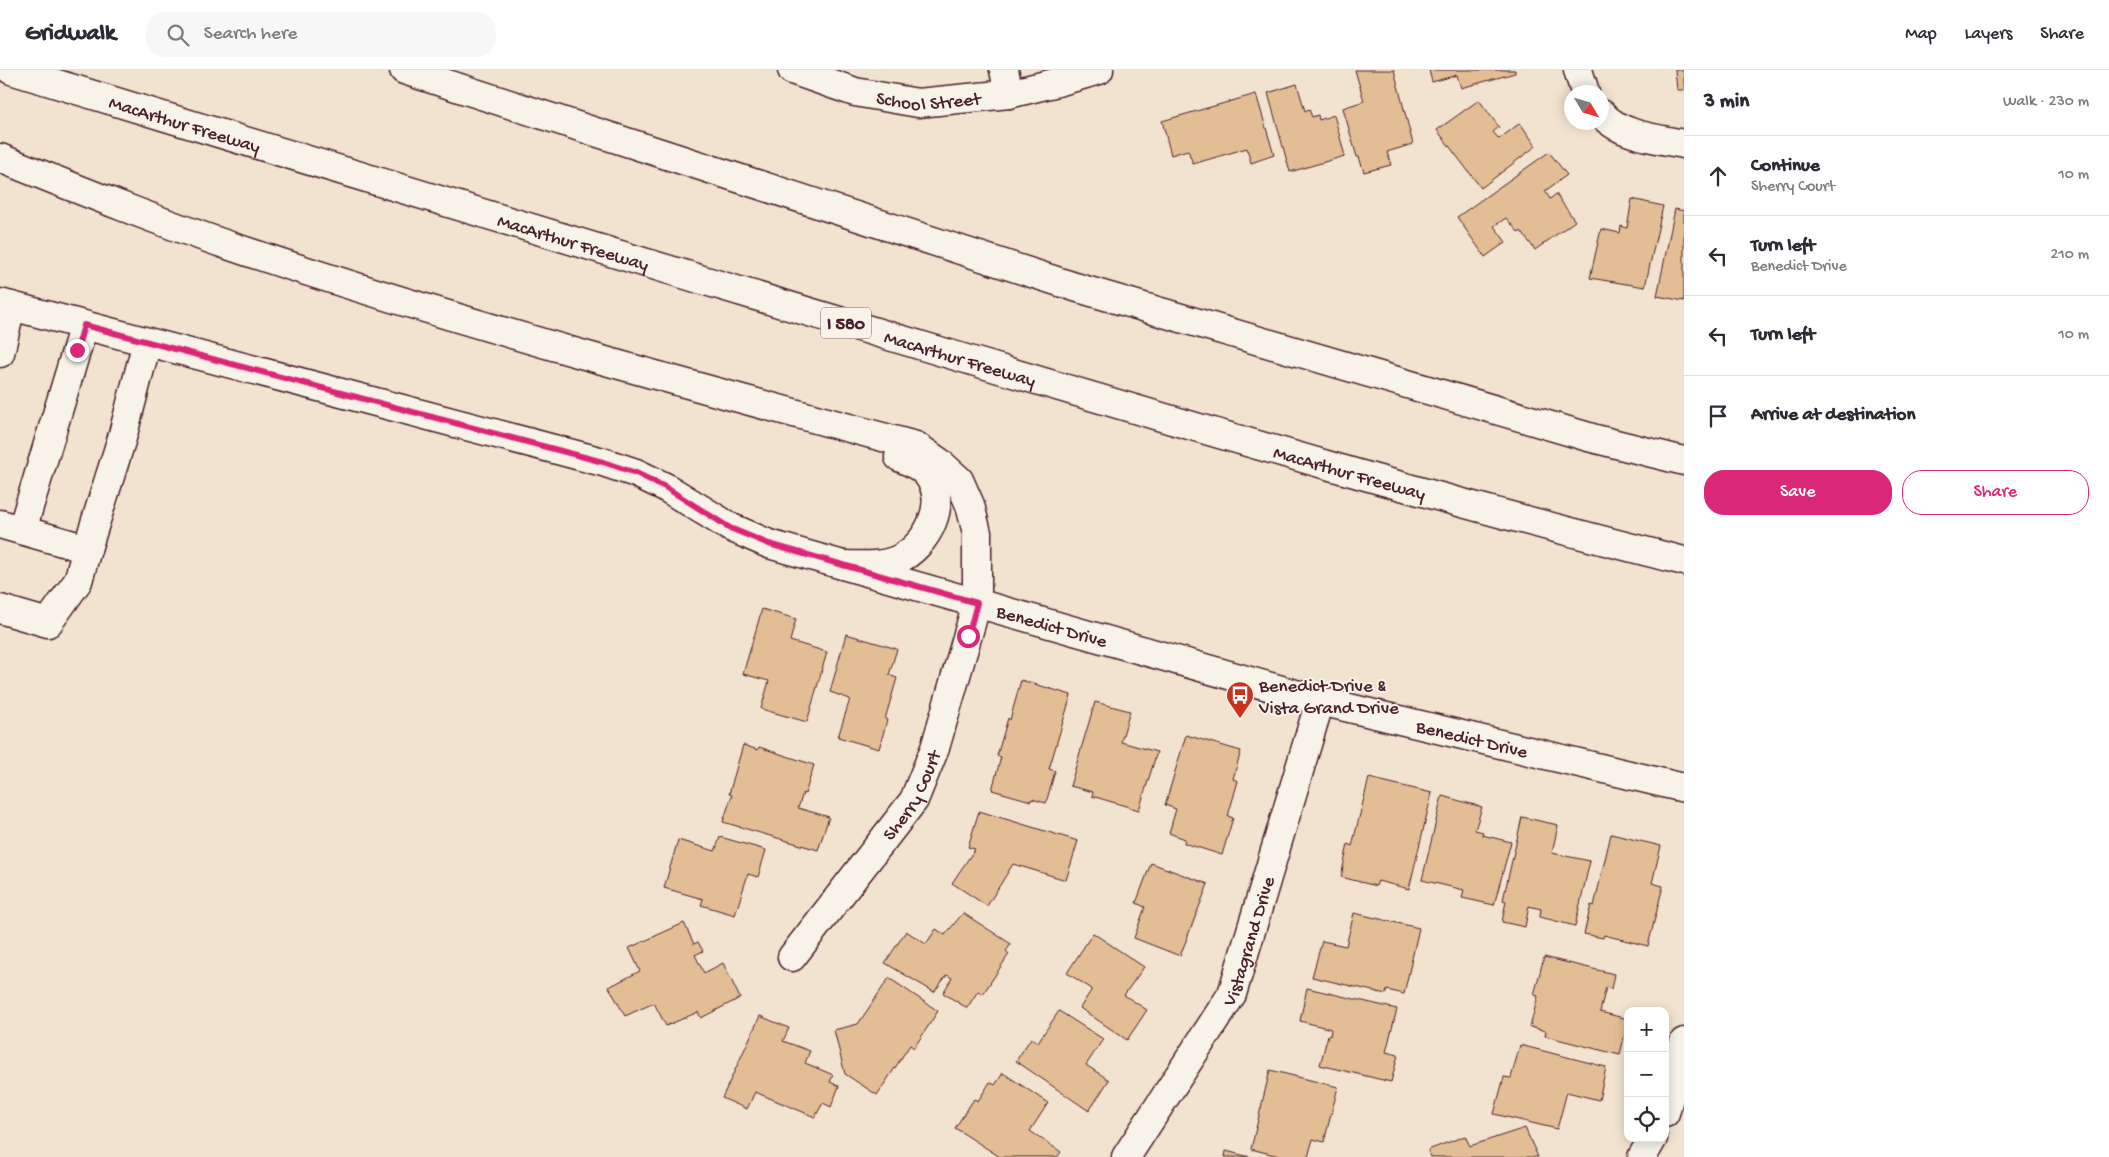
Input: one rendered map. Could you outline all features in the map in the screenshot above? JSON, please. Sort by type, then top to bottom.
[{"type":"main road","name":"MacArthur Freeway","points":[[11,70],[682,274],[1285,453],[1566,532],[1684,561]]},
{"type":"main road","points":[[404,70],[1084,290],[1573,433],[1684,461]]},
{"type":"main road","name":"School Street","points":[[792,70],[855,92],[918,102],[1006,82],[1054,83],[1099,70]]},
{"type":"main road","points":[[1578,70],[1583,85]]},
{"type":"main road","points":[[1609,120],[1635,134],[1684,144]]},
{"type":"main road","points":[[0,158],[97,197],[246,252],[411,304],[750,401],[911,462],[926,474],[936,494],[935,514],[924,540],[897,560],[876,565],[842,565]]},
{"type":"main road","points":[[0,353],[6,305]]},
{"type":"main road","name":"Benedict Drive","points":[[6,305],[603,462],[636,473],[665,487],[730,528],[747,536],[842,565],[1320,701],[1684,788]]},
{"type":"main road","points":[[84,325],[11,527],[87,549]]},
{"type":"main road","points":[[0,609],[48,623],[78,581],[122,438],[147,342]]},
{"type":"main road","name":"Sherry Court","points":[[750,401],[916,446],[939,462],[959,480],[970,505],[977,533],[977,603],[935,748],[914,800],[792,957]]},
{"type":"main road","name":"Vistagrand Drive","points":[[1126,1157],[1232,994],[1320,701]]},
{"type":"main road","points":[[1669,1098],[1684,1042]]},
{"type":"main road","points":[[1642,1157],[1651,1142]]},
{"type":"building","points":[[1355,70],[1394,70],[1413,144],[1387,152],[1391,165],[1364,172],[1359,157],[1357,157],[1343,108],[1364,101]]},
{"type":"building","points":[[1429,70],[1515,70],[1515,73],[1461,88],[1457,75],[1432,82]]},
{"type":"building","points":[[1675,70],[1684,70],[1684,90],[1677,90]]},
{"type":"building","points":[[1297,84],[1305,111],[1309,109],[1312,117],[1318,115],[1319,120],[1334,115],[1345,156],[1290,172],[1268,93]]},
{"type":"building","points":[[1256,94],[1274,155],[1251,163],[1247,148],[1193,164],[1188,150],[1171,155],[1162,121]]},
{"type":"building","points":[[1479,100],[1499,127],[1493,132],[1499,139],[1520,123],[1536,146],[1481,188],[1437,130]]},
{"type":"building","points":[[1549,152],[1567,175],[1545,191],[1550,199],[1556,194],[1575,221],[1535,250],[1521,231],[1519,233],[1506,218],[1494,226],[1506,242],[1485,257],[1457,217]]},
{"type":"building","points":[[1632,199],[1663,206],[1645,287],[1590,278],[1601,229],[1620,233],[1621,226],[1627,228]]},
{"type":"building","points":[[1675,209],[1684,211],[1684,301],[1657,296]]},
{"type":"building","points":[[762,609],[796,619],[790,641],[827,652],[807,722],[761,709],[769,681],[743,674]]},
{"type":"building","points":[[846,634],[897,649],[889,675],[897,678],[885,719],[887,720],[879,749],[838,737],[850,699],[830,692]]},
{"type":"building","points":[[1021,680],[1071,695],[1049,769],[1055,771],[1046,803],[1032,799],[1031,801],[992,790],[1001,757],[997,756],[1008,718],[1010,720]]},
{"type":"building","points":[[1095,702],[1130,711],[1121,742],[1157,752],[1139,810],[1092,796],[1093,792],[1070,786]]},
{"type":"building","points":[[1186,735],[1241,751],[1233,779],[1238,781],[1228,816],[1233,818],[1222,855],[1184,843],[1185,839],[1169,833],[1176,809],[1165,805]]},
{"type":"building","points":[[743,745],[758,750],[759,747],[814,765],[805,794],[803,793],[798,808],[829,817],[818,850],[723,822],[732,795],[729,794]]},
{"type":"building","points":[[1369,778],[1432,793],[1409,889],[1378,881],[1376,886],[1341,877],[1348,844],[1352,846]]},
{"type":"building","points":[[1442,796],[1482,807],[1475,830],[1483,832],[1482,835],[1511,842],[1494,905],[1462,898],[1464,890],[1422,880]]},
{"type":"building","points":[[979,811],[1078,841],[1066,880],[1013,864],[987,906],[952,883],[975,849],[968,847]]},
{"type":"building","points":[[1522,817],[1558,825],[1552,853],[1590,861],[1575,926],[1540,917],[1541,909],[1529,906],[1525,927],[1502,922],[1506,901],[1503,900]]},
{"type":"building","points":[[1611,834],[1661,846],[1652,883],[1663,886],[1648,946],[1604,935],[1603,938],[1584,934],[1591,905],[1594,906]]},
{"type":"building","points":[[720,837],[766,850],[758,877],[748,874],[735,915],[701,905],[703,899],[664,888],[678,840],[715,851]]},
{"type":"building","points":[[1151,863],[1208,884],[1180,956],[1134,938],[1145,907],[1136,903]]},
{"type":"building","points":[[963,913],[1011,944],[1006,951],[1009,954],[983,994],[978,991],[967,1008],[943,993],[952,978],[947,975],[934,992],[885,963],[906,931],[926,944],[936,929],[945,935]]},
{"type":"building","points":[[1354,913],[1419,928],[1404,994],[1387,990],[1386,994],[1312,977],[1322,941],[1346,946]]},
{"type":"building","points":[[684,923],[694,944],[698,942],[703,951],[695,955],[704,973],[723,963],[740,998],[701,1018],[698,1012],[666,1026],[654,1003],[625,1016],[609,987],[640,971],[629,948]]},
{"type":"building","points":[[1093,933],[1144,967],[1124,995],[1147,1010],[1127,1040],[1080,1008],[1092,989],[1067,973]]},
{"type":"building","points":[[1544,957],[1614,974],[1611,989],[1606,987],[1600,1012],[1624,1018],[1624,1037],[1620,1055],[1545,1036],[1546,1031],[1530,1027],[1538,996],[1534,995]]},
{"type":"building","points":[[889,978],[938,1011],[914,1048],[910,1045],[877,1095],[845,1074],[834,1030],[858,1024]]},
{"type":"building","points":[[1307,988],[1397,1009],[1386,1052],[1398,1055],[1391,1082],[1320,1065],[1331,1029],[1300,1021]]},
{"type":"building","points":[[1059,1011],[1103,1039],[1086,1065],[1109,1080],[1089,1111],[1016,1061],[1031,1038],[1038,1042]]},
{"type":"building","points":[[760,1016],[789,1028],[783,1041],[810,1051],[805,1063],[833,1075],[830,1082],[839,1086],[831,1107],[823,1103],[815,1117],[755,1092],[747,1109],[722,1098]]},
{"type":"building","points":[[1520,1045],[1606,1067],[1599,1100],[1567,1092],[1557,1129],[1494,1114],[1504,1077],[1511,1078]]},
{"type":"building","points":[[1270,1070],[1338,1087],[1324,1142],[1313,1139],[1308,1157],[1283,1157],[1251,1149]]},
{"type":"building","points":[[1003,1073],[1048,1103],[1030,1131],[1061,1152],[1057,1157],[1000,1157],[955,1128],[974,1099],[978,1101],[990,1082],[995,1085]]},
{"type":"building","points":[[1525,1128],[1538,1157],[1431,1157],[1428,1150],[1465,1136],[1470,1146]]},
{"type":"building","points":[[1226,1151],[1250,1157],[1225,1157]]},
{"type":"place","name":"Benedict Drive & Vista Grand Drive","points":[[1240,719]]},
{"type":"route","points":[[77,350],[84,325],[603,462],[636,473],[665,487],[730,528],[747,536],[769,544],[977,603],[968,636]]}]
